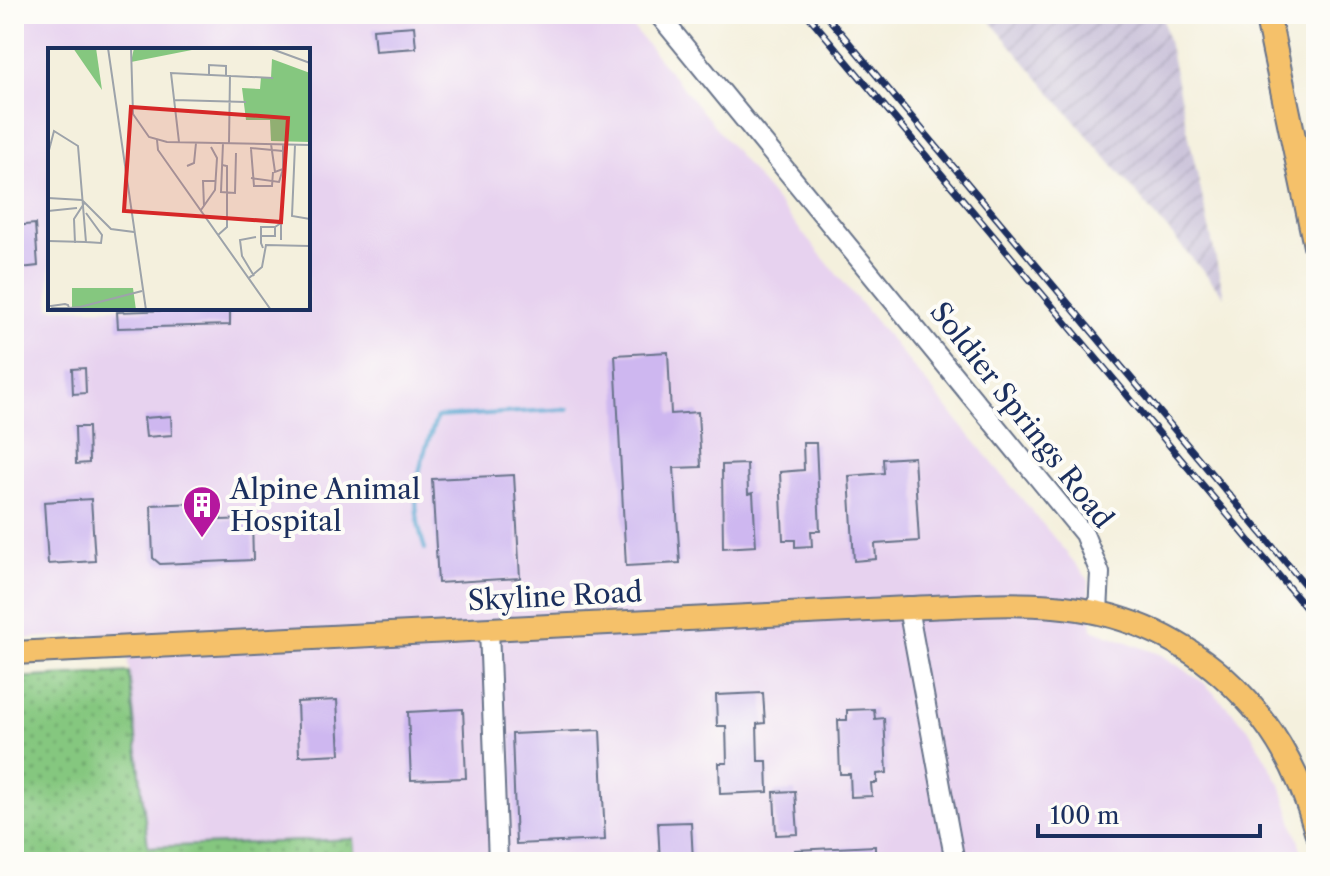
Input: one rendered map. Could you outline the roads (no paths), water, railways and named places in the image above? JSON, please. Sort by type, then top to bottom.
[{"type":"highway","points":[[1267,14],[1316,246]]},
{"type":"main road","name":"Skyline Road","points":[[14,653],[1006,604],[1098,612]]},
{"type":"main road","points":[[1098,612],[1164,636],[1226,679],[1250,702],[1287,753],[1316,832]]},
{"type":"street","name":"Soldier Springs Road","points":[[658,14],[1084,534],[1100,573],[1098,612]]},
{"type":"street","points":[[908,608],[955,862]]},
{"type":"street","points":[[489,629],[498,862]]},
{"type":"waterway","points":[[425,549],[416,497],[421,466],[437,417],[568,409]]},
{"type":"railway","points":[[807,14],[1316,620]]},
{"type":"railway","points":[[825,14],[1316,598]]},
{"type":"place","name":"Alpine Animal Hospital","points":[[202,539]]}]
